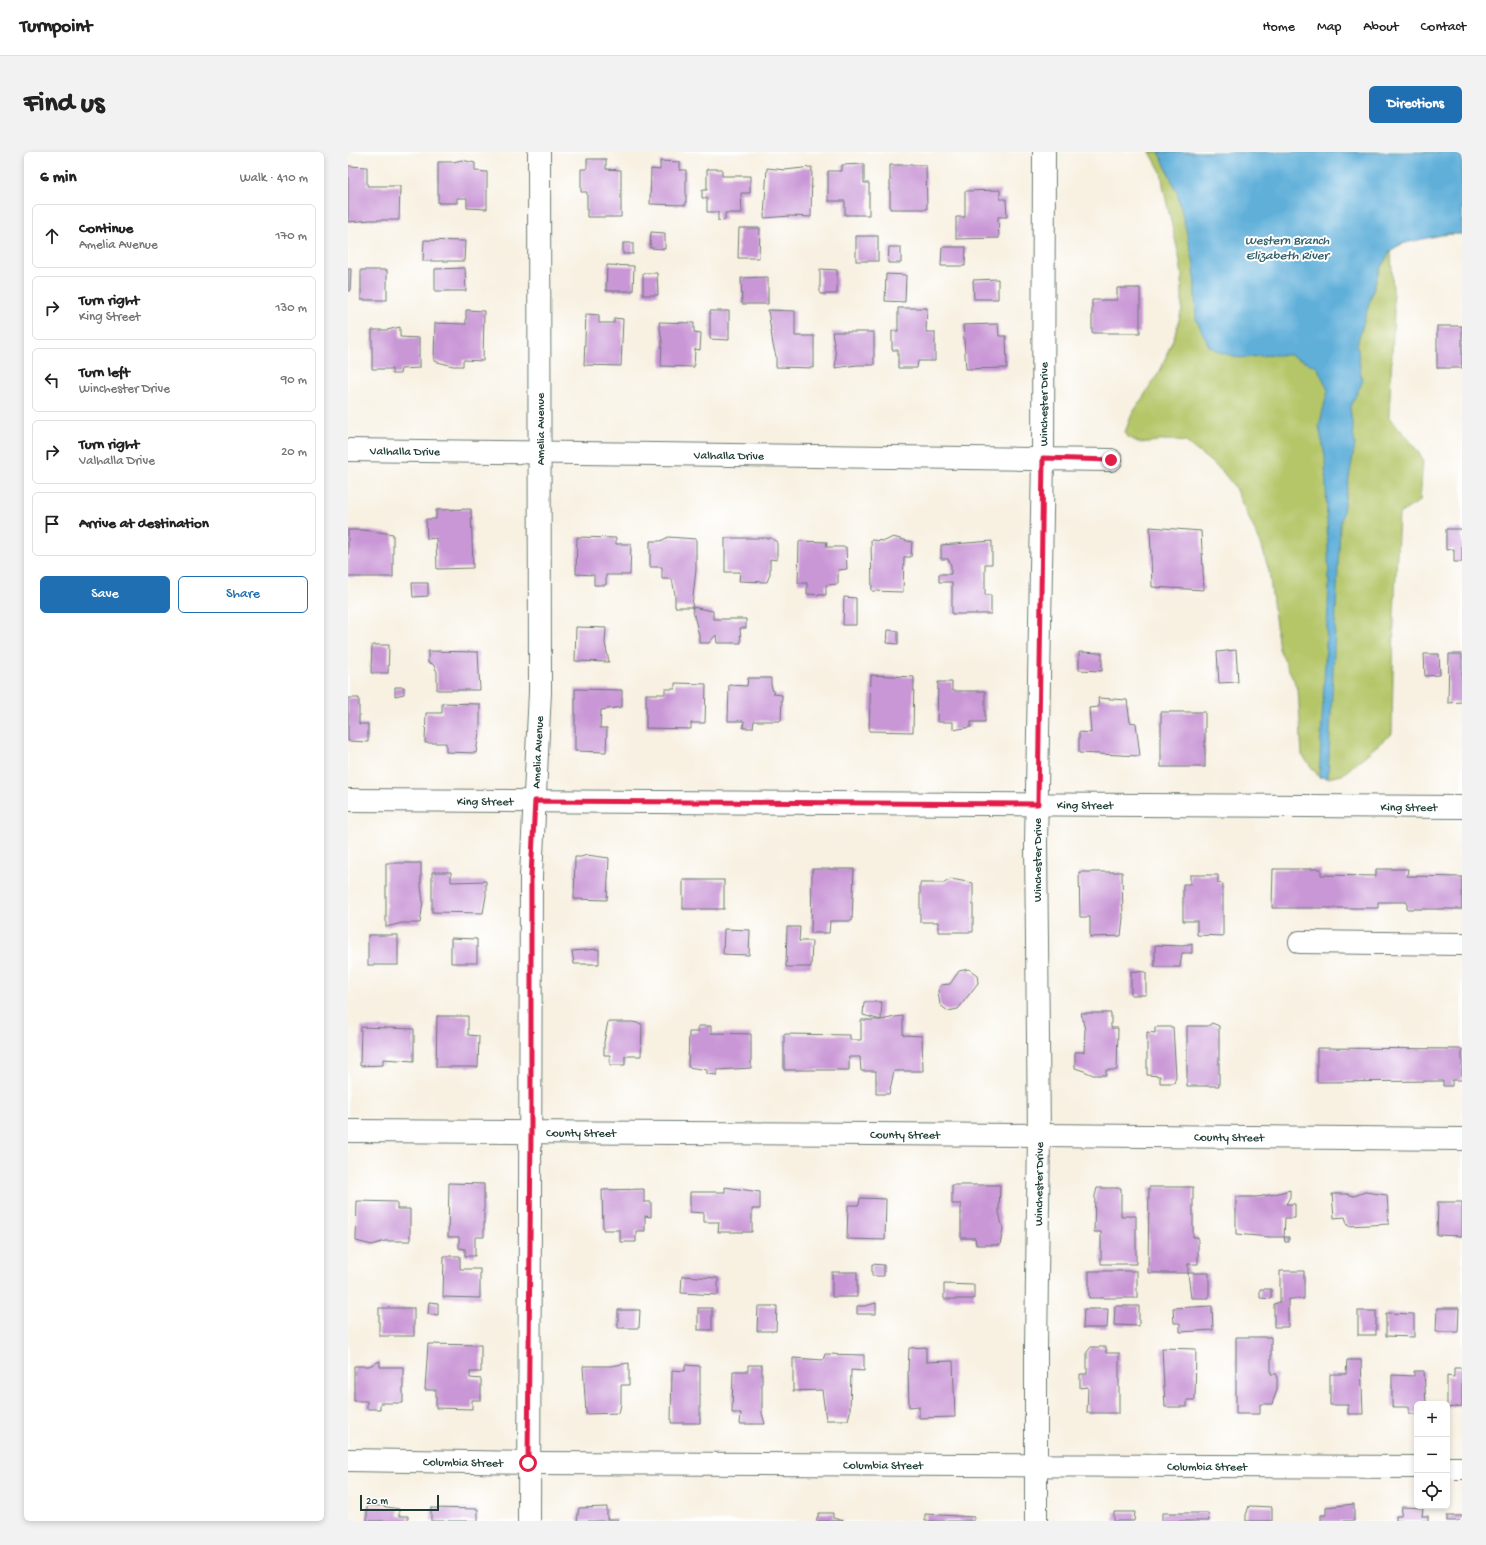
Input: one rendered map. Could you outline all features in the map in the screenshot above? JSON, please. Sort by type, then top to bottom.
[{"type":"street","name":"Amelia Avenue","points":[[529,1521],[531,876],[540,692],[539,152]]},
{"type":"street","name":"Winchester Drive","points":[[1036,1521],[1039,1135],[1036,844],[1038,804],[1043,458],[1044,152]]},
{"type":"street","name":"Valhalla Drive","points":[[348,450],[1111,460]]},
{"type":"street","name":"King Street","points":[[348,800],[1462,807]]},
{"type":"street","points":[[1300,942],[1462,944]]},
{"type":"street","name":"County Street","points":[[348,1132],[1039,1135],[1462,1139]]},
{"type":"street","name":"Columbia Street","points":[[348,1460],[528,1463],[1414,1468]]},
{"type":"street","points":[[1450,1468],[1462,1468]]},
{"type":"green space","points":[[1150,152],[1462,152],[1462,234],[1444,235],[1407,242],[1391,250],[1394,311],[1389,417],[1411,442],[1423,459],[1420,501],[1399,514],[1394,615],[1392,733],[1342,775],[1328,778],[1319,777],[1302,755],[1298,689],[1279,649],[1269,571],[1261,544],[1234,486],[1222,471],[1186,442],[1168,440],[1140,443],[1128,437],[1125,432],[1132,414],[1160,371],[1175,334],[1182,309],[1182,275],[1179,256],[1161,172]]},
{"type":"water","name":"Western Branch Elizabeth River","points":[[1159,152],[1462,152],[1462,234],[1445,234],[1401,244],[1391,250],[1379,271],[1357,344],[1362,383],[1350,407],[1355,445],[1340,527],[1328,778],[1319,777],[1329,585],[1325,456],[1319,426],[1328,390],[1317,367],[1290,355],[1240,358],[1219,352],[1209,346],[1196,319],[1194,264],[1177,192]]},
{"type":"building","points":[[587,159],[606,159],[606,169],[621,170],[621,217],[587,217],[587,192],[581,192],[581,169],[587,169]]},
{"type":"building","points":[[462,160],[475,163],[475,171],[487,172],[487,209],[467,208],[467,198],[457,198],[457,203],[438,203],[438,162],[453,162]]},
{"type":"building","points":[[660,161],[680,162],[680,170],[686,170],[686,205],[650,204],[651,169],[660,170]]},
{"type":"building","points":[[864,164],[864,183],[869,183],[869,215],[845,215],[845,201],[828,201],[828,171],[842,171],[842,165]]},
{"type":"building","points":[[890,165],[926,165],[927,209],[890,209]]},
{"type":"building","points":[[348,166],[367,167],[367,186],[400,186],[399,220],[348,222]]},
{"type":"building","points":[[812,167],[811,217],[790,216],[764,218],[767,168],[785,170]]},
{"type":"building","points":[[707,169],[722,169],[722,176],[750,176],[750,193],[741,193],[742,213],[725,213],[725,220],[718,221],[718,212],[707,212],[707,198],[702,198],[702,190],[707,190]]},
{"type":"building","points":[[1000,190],[1000,199],[1006,199],[1007,217],[998,217],[999,238],[956,239],[956,217],[965,217],[965,191]]},
{"type":"building","points":[[739,228],[760,228],[759,258],[738,258]]},
{"type":"building","points":[[651,232],[665,233],[665,249],[650,248]]},
{"type":"building","points":[[856,236],[878,236],[878,261],[856,261]]},
{"type":"building","points":[[424,240],[465,241],[464,261],[423,261]]},
{"type":"building","points":[[623,243],[633,243],[633,254],[623,254]]},
{"type":"building","points":[[889,247],[901,247],[901,263],[888,263]]},
{"type":"building","points":[[942,247],[966,247],[965,266],[941,266]]},
{"type":"building","points":[[607,265],[634,266],[633,291],[606,291]]},
{"type":"building","points":[[465,268],[466,291],[435,291],[435,269]]},
{"type":"building","points":[[348,269],[351,269],[350,291],[348,291]]},
{"type":"building","points":[[820,269],[837,270],[837,294],[820,294]]},
{"type":"building","points":[[361,270],[387,270],[387,300],[361,300]]},
{"type":"building","points":[[643,273],[657,273],[658,295],[643,295]]},
{"type":"building","points":[[886,274],[906,275],[905,302],[885,301]]},
{"type":"building","points":[[768,277],[768,304],[742,304],[741,278]]},
{"type":"building","points":[[998,279],[998,299],[974,299],[973,280]]},
{"type":"building","points":[[1117,288],[1140,288],[1140,333],[1092,333],[1092,300],[1117,300]]},
{"type":"building","points":[[898,308],[927,308],[926,332],[935,332],[935,361],[918,361],[917,368],[898,368],[898,350],[892,350],[892,331],[898,331]]},
{"type":"building","points":[[466,310],[484,311],[483,361],[463,360],[463,366],[453,366],[434,361],[435,323],[466,324]]},
{"type":"building","points":[[768,310],[795,311],[795,336],[814,336],[814,368],[776,367],[776,356]]},
{"type":"building","points":[[710,311],[729,311],[729,340],[710,339]]},
{"type":"building","points":[[586,314],[599,315],[599,323],[614,323],[614,318],[623,319],[621,366],[584,365]]},
{"type":"building","points":[[659,322],[694,323],[694,332],[701,333],[700,350],[695,349],[694,367],[661,366],[662,341]]},
{"type":"building","points":[[998,324],[999,336],[1006,336],[1007,368],[966,369],[963,325]]},
{"type":"building","points":[[1437,326],[1462,326],[1462,368],[1437,368]]},
{"type":"building","points":[[400,327],[400,337],[419,338],[419,368],[401,369],[400,374],[392,374],[392,369],[372,369],[372,330],[387,330]]},
{"type":"building","points":[[832,332],[874,332],[874,365],[857,365],[835,368],[836,356]]},
{"type":"building","points":[[471,509],[473,568],[437,569],[436,538],[427,539],[426,519],[436,519],[436,510]]},
{"type":"building","points":[[1150,527],[1201,531],[1204,590],[1152,587]]},
{"type":"building","points":[[1446,529],[1462,529],[1462,562],[1454,562],[1454,549],[1446,550]]},
{"type":"building","points":[[348,530],[363,530],[393,534],[393,577],[348,577]]},
{"type":"building","points":[[577,537],[616,538],[616,544],[631,544],[630,575],[606,575],[606,585],[594,585],[594,575],[576,574]]},
{"type":"building","points":[[668,537],[696,539],[696,569],[692,607],[675,607],[675,594],[672,579],[662,579],[662,567],[650,567],[650,541],[661,541]]},
{"type":"building","points":[[893,537],[912,542],[911,557],[904,557],[903,592],[872,591],[871,540],[885,541]]},
{"type":"building","points":[[725,538],[771,538],[777,542],[777,560],[770,559],[770,574],[767,582],[739,581],[740,572],[725,572]]},
{"type":"building","points":[[799,541],[827,542],[826,547],[846,547],[847,569],[838,570],[838,584],[826,585],[826,595],[807,594],[807,583],[798,583]]},
{"type":"building","points":[[992,541],[992,564],[985,564],[985,595],[991,595],[991,614],[952,614],[952,582],[939,582],[939,574],[951,574],[951,565],[948,559],[941,559],[941,545]]},
{"type":"building","points":[[412,583],[428,583],[428,596],[413,597]]},
{"type":"building","points":[[844,597],[856,598],[856,625],[843,625]]},
{"type":"building","points":[[692,607],[713,611],[713,619],[746,619],[746,628],[740,628],[741,643],[717,643],[716,635],[709,643],[699,643],[699,635]]},
{"type":"building","points":[[576,627],[606,628],[605,643],[609,662],[575,661]]},
{"type":"building","points":[[888,630],[898,631],[898,644],[887,643]]},
{"type":"building","points":[[372,645],[389,645],[388,673],[371,673]]},
{"type":"building","points":[[1236,650],[1238,682],[1219,683],[1217,652]]},
{"type":"building","points":[[428,651],[478,652],[480,690],[437,690],[437,672],[433,664],[428,663]]},
{"type":"building","points":[[1079,652],[1102,653],[1102,671],[1079,670]]},
{"type":"building","points":[[1424,654],[1439,654],[1440,675],[1425,676]]},
{"type":"building","points":[[1449,654],[1462,654],[1462,702],[1448,703]]},
{"type":"building","points":[[871,675],[914,677],[913,732],[869,731]]},
{"type":"building","points":[[748,678],[771,678],[771,685],[774,694],[782,695],[781,721],[754,721],[753,728],[743,728],[744,721],[728,721],[729,685],[747,686]]},
{"type":"building","points":[[938,682],[952,682],[952,691],[985,691],[985,722],[971,722],[971,727],[953,730],[953,722],[937,722]]},
{"type":"building","points":[[675,683],[706,684],[705,723],[691,723],[691,729],[646,728],[646,694],[665,694],[665,689],[675,689]]},
{"type":"building","points":[[395,687],[404,687],[404,694],[395,696]]},
{"type":"building","points":[[575,689],[622,690],[622,707],[601,710],[600,728],[607,728],[606,752],[575,751]]},
{"type":"building","points":[[348,698],[359,698],[359,724],[368,724],[368,742],[348,741]]},
{"type":"building","points":[[1098,698],[1127,700],[1130,722],[1136,723],[1140,756],[1079,753],[1079,732],[1091,733],[1089,708],[1099,707]]},
{"type":"building","points":[[442,703],[480,704],[480,726],[476,753],[446,752],[446,743],[425,743],[426,713],[442,713]]},
{"type":"building","points":[[1161,712],[1205,712],[1205,767],[1161,767]]},
{"type":"building","points":[[587,855],[609,858],[607,900],[574,899],[575,857]]},
{"type":"building","points":[[386,863],[421,863],[421,887],[423,902],[420,923],[402,923],[386,927]]},
{"type":"building","points":[[812,869],[854,869],[852,921],[830,921],[829,933],[811,933]]},
{"type":"building","points":[[1273,869],[1321,869],[1321,875],[1376,876],[1376,869],[1408,869],[1407,876],[1462,877],[1462,909],[1407,909],[1407,902],[1378,902],[1378,908],[1272,908]]},
{"type":"building","points":[[432,872],[451,872],[451,882],[486,881],[486,896],[483,913],[432,912]]},
{"type":"building","points":[[1079,872],[1122,872],[1123,918],[1121,936],[1090,937],[1090,917],[1080,917]]},
{"type":"building","points":[[1190,875],[1218,875],[1218,883],[1223,884],[1223,936],[1197,935],[1197,921],[1183,921],[1183,884],[1190,884]]},
{"type":"building","points":[[951,879],[973,883],[973,932],[938,932],[938,922],[920,922],[920,883],[944,883]]},
{"type":"building","points":[[683,880],[724,880],[724,909],[683,909]]},
{"type":"building","points":[[787,927],[800,927],[799,941],[812,941],[811,967],[786,967]]},
{"type":"building","points":[[724,929],[750,930],[749,955],[723,954]]},
{"type":"building","points":[[368,935],[398,935],[398,965],[368,965]]},
{"type":"building","points":[[451,938],[477,939],[477,963],[451,963]]},
{"type":"building","points":[[1192,943],[1192,953],[1182,953],[1180,967],[1155,967],[1155,945],[1183,946]]},
{"type":"building","points":[[599,949],[599,964],[574,964],[572,951]]},
{"type":"building","points":[[969,969],[977,975],[978,983],[958,1009],[948,1011],[940,1005],[938,991],[941,985],[950,984],[959,971]]},
{"type":"building","points":[[1131,971],[1146,972],[1146,995],[1131,995]]},
{"type":"building","points":[[864,1002],[882,1002],[881,1020],[863,1015]]},
{"type":"building","points":[[1081,1013],[1111,1013],[1111,1028],[1118,1028],[1117,1070],[1106,1070],[1106,1075],[1093,1075],[1075,1068],[1075,1052],[1084,1052],[1085,1030]]},
{"type":"building","points":[[437,1016],[468,1016],[468,1035],[479,1036],[478,1067],[436,1067]]},
{"type":"building","points":[[903,1016],[903,1035],[922,1036],[923,1071],[894,1071],[889,1094],[876,1094],[876,1071],[861,1071],[860,1057],[849,1057],[849,1070],[784,1070],[784,1034],[850,1035],[850,1040],[861,1040],[861,1020],[881,1020]]},
{"type":"building","points":[[608,1022],[632,1022],[642,1024],[641,1056],[625,1056],[625,1065],[610,1065],[610,1055],[604,1055],[604,1042]]},
{"type":"building","points":[[1212,1023],[1219,1026],[1219,1086],[1187,1086],[1187,1026],[1208,1026]]},
{"type":"building","points":[[698,1026],[711,1026],[711,1033],[751,1034],[751,1068],[717,1070],[717,1075],[707,1074],[707,1070],[688,1067],[689,1032],[698,1032]]},
{"type":"building","points":[[361,1027],[414,1029],[414,1061],[383,1059],[383,1065],[360,1066]]},
{"type":"building","points":[[1155,1027],[1173,1027],[1176,1076],[1174,1083],[1160,1083],[1160,1076],[1147,1075],[1147,1032],[1155,1033]]},
{"type":"building","points":[[1317,1048],[1462,1049],[1462,1080],[1452,1080],[1452,1086],[1443,1086],[1443,1081],[1317,1082]]},
{"type":"building","points":[[449,1183],[484,1184],[484,1237],[475,1237],[475,1256],[465,1256],[465,1249],[459,1248],[459,1237],[448,1237]]},
{"type":"building","points":[[952,1185],[1000,1185],[999,1212],[1003,1229],[1000,1245],[976,1245],[975,1238],[961,1238],[961,1204],[952,1204]]},
{"type":"building","points":[[725,1187],[760,1192],[760,1209],[752,1209],[752,1232],[718,1232],[719,1222],[704,1222],[704,1213],[690,1212],[690,1192],[725,1192]]},
{"type":"building","points":[[1149,1187],[1193,1187],[1193,1237],[1198,1237],[1198,1264],[1188,1264],[1188,1273],[1148,1273]]},
{"type":"building","points":[[1097,1188],[1121,1188],[1121,1216],[1136,1216],[1136,1264],[1101,1264],[1101,1232],[1094,1232],[1095,1196]]},
{"type":"building","points":[[644,1189],[644,1202],[651,1202],[651,1217],[645,1216],[645,1231],[636,1231],[636,1242],[620,1242],[620,1230],[603,1230],[602,1190]]},
{"type":"building","points":[[1290,1190],[1290,1197],[1286,1204],[1295,1204],[1295,1218],[1285,1218],[1284,1237],[1236,1234],[1236,1197],[1257,1197]]},
{"type":"building","points":[[1365,1192],[1387,1195],[1389,1224],[1348,1226],[1345,1217],[1334,1218],[1332,1194],[1347,1194],[1354,1196]]},
{"type":"building","points":[[860,1198],[886,1199],[885,1240],[847,1239],[848,1205],[859,1205]]},
{"type":"building","points":[[357,1201],[397,1202],[397,1209],[410,1209],[410,1241],[385,1241],[372,1245],[356,1241]]},
{"type":"building","points":[[1438,1202],[1462,1202],[1462,1236],[1437,1235]]},
{"type":"building","points":[[1284,1237],[1289,1237],[1289,1242],[1285,1242]]},
{"type":"building","points":[[444,1256],[460,1256],[460,1269],[480,1269],[480,1298],[443,1297]]},
{"type":"building","points":[[872,1264],[884,1265],[884,1276],[872,1276]]},
{"type":"building","points":[[1089,1271],[1137,1271],[1137,1298],[1089,1298]]},
{"type":"building","points":[[1280,1271],[1304,1271],[1304,1299],[1288,1299],[1288,1327],[1274,1327],[1274,1304],[1280,1302]]},
{"type":"building","points":[[832,1272],[857,1272],[857,1297],[832,1297]]},
{"type":"building","points":[[1188,1273],[1209,1273],[1209,1298],[1191,1298]]},
{"type":"building","points":[[682,1276],[718,1278],[718,1295],[681,1293]]},
{"type":"building","points":[[944,1284],[974,1285],[974,1299],[944,1299]]},
{"type":"building","points":[[1260,1289],[1271,1289],[1271,1299],[1260,1298]]},
{"type":"building","points":[[429,1302],[438,1303],[438,1315],[428,1314]]},
{"type":"building","points":[[876,1303],[876,1314],[857,1314],[857,1306],[865,1306]]},
{"type":"building","points":[[758,1306],[777,1306],[776,1331],[757,1331]]},
{"type":"building","points":[[1115,1306],[1139,1306],[1139,1326],[1114,1325]]},
{"type":"building","points":[[1212,1306],[1213,1330],[1180,1332],[1180,1323],[1174,1323],[1173,1308]]},
{"type":"building","points":[[379,1308],[414,1308],[414,1336],[379,1336]]},
{"type":"building","points":[[698,1308],[712,1308],[712,1330],[698,1330]]},
{"type":"building","points":[[1437,1308],[1459,1308],[1458,1332],[1436,1332]]},
{"type":"building","points":[[1084,1309],[1108,1309],[1107,1328],[1083,1328]]},
{"type":"building","points":[[618,1310],[640,1310],[639,1328],[618,1328]]},
{"type":"building","points":[[1358,1311],[1376,1311],[1376,1335],[1358,1335]]},
{"type":"building","points":[[1386,1313],[1414,1314],[1414,1337],[1386,1336]]},
{"type":"building","points":[[1236,1337],[1271,1337],[1271,1374],[1277,1374],[1277,1390],[1272,1404],[1260,1404],[1260,1414],[1236,1414]]},
{"type":"building","points":[[428,1344],[481,1345],[481,1372],[470,1372],[470,1378],[481,1379],[481,1400],[472,1400],[472,1409],[436,1408],[436,1390],[425,1390]]},
{"type":"building","points":[[926,1347],[926,1362],[953,1361],[955,1417],[919,1418],[919,1406],[909,1407],[909,1348]]},
{"type":"building","points":[[1091,1347],[1106,1347],[1106,1353],[1119,1353],[1119,1413],[1087,1413],[1088,1387],[1080,1388],[1080,1374],[1087,1374],[1087,1352]]},
{"type":"building","points":[[1162,1348],[1196,1349],[1195,1400],[1187,1400],[1187,1407],[1165,1407]]},
{"type":"building","points":[[825,1354],[864,1355],[864,1371],[851,1370],[850,1412],[848,1420],[826,1420],[822,1390],[793,1391],[793,1358],[823,1360]]},
{"type":"building","points":[[1347,1360],[1361,1360],[1363,1414],[1348,1414],[1348,1405],[1330,1405],[1330,1374],[1346,1374]]},
{"type":"building","points":[[380,1361],[380,1367],[403,1367],[403,1403],[380,1403],[380,1409],[367,1409],[367,1401],[354,1401],[354,1366],[369,1366]]},
{"type":"building","points":[[629,1363],[629,1385],[621,1385],[621,1404],[619,1413],[586,1414],[583,1366],[611,1366]]},
{"type":"building","points":[[685,1365],[700,1366],[700,1423],[671,1423],[672,1370],[685,1371]]},
{"type":"building","points":[[748,1365],[762,1365],[762,1413],[765,1424],[740,1424],[741,1413],[732,1413],[733,1371],[748,1371]]},
{"type":"building","points":[[1454,1368],[1462,1368],[1462,1406],[1450,1408],[1450,1401],[1447,1401],[1447,1376],[1454,1377]]},
{"type":"building","points":[[1414,1371],[1424,1371],[1426,1401],[1414,1401],[1414,1414],[1409,1414],[1409,1407],[1392,1407],[1392,1375],[1414,1376]]},
{"type":"building","points":[[1354,1504],[1354,1521],[1321,1521],[1321,1515],[1326,1515],[1326,1507]]},
{"type":"building","points":[[367,1506],[381,1506],[399,1509],[399,1516],[408,1516],[408,1521],[367,1521]]},
{"type":"building","points":[[1249,1506],[1272,1507],[1272,1521],[1246,1521]]},
{"type":"building","points":[[607,1507],[607,1519],[618,1519],[618,1521],[577,1521],[579,1508]]},
{"type":"building","points":[[1402,1507],[1423,1509],[1422,1516],[1428,1516],[1428,1521],[1396,1521],[1396,1516],[1401,1516]]},
{"type":"building","points":[[431,1508],[478,1509],[478,1521],[431,1521]]},
{"type":"building","points":[[1114,1512],[1135,1512],[1134,1521],[1114,1521]]},
{"type":"building","points":[[819,1513],[833,1513],[833,1518],[844,1521],[816,1521]]},
{"type":"building","points":[[1162,1513],[1208,1513],[1209,1521],[1162,1521]]},
{"type":"building","points":[[925,1514],[974,1517],[974,1521],[925,1521]]},
{"type":"building","points":[[1447,1516],[1462,1516],[1462,1521],[1447,1521]]},
{"type":"route","points":[[528,1463],[531,1132],[531,876],[535,801],[1038,804],[1043,458],[1111,460]]}]
